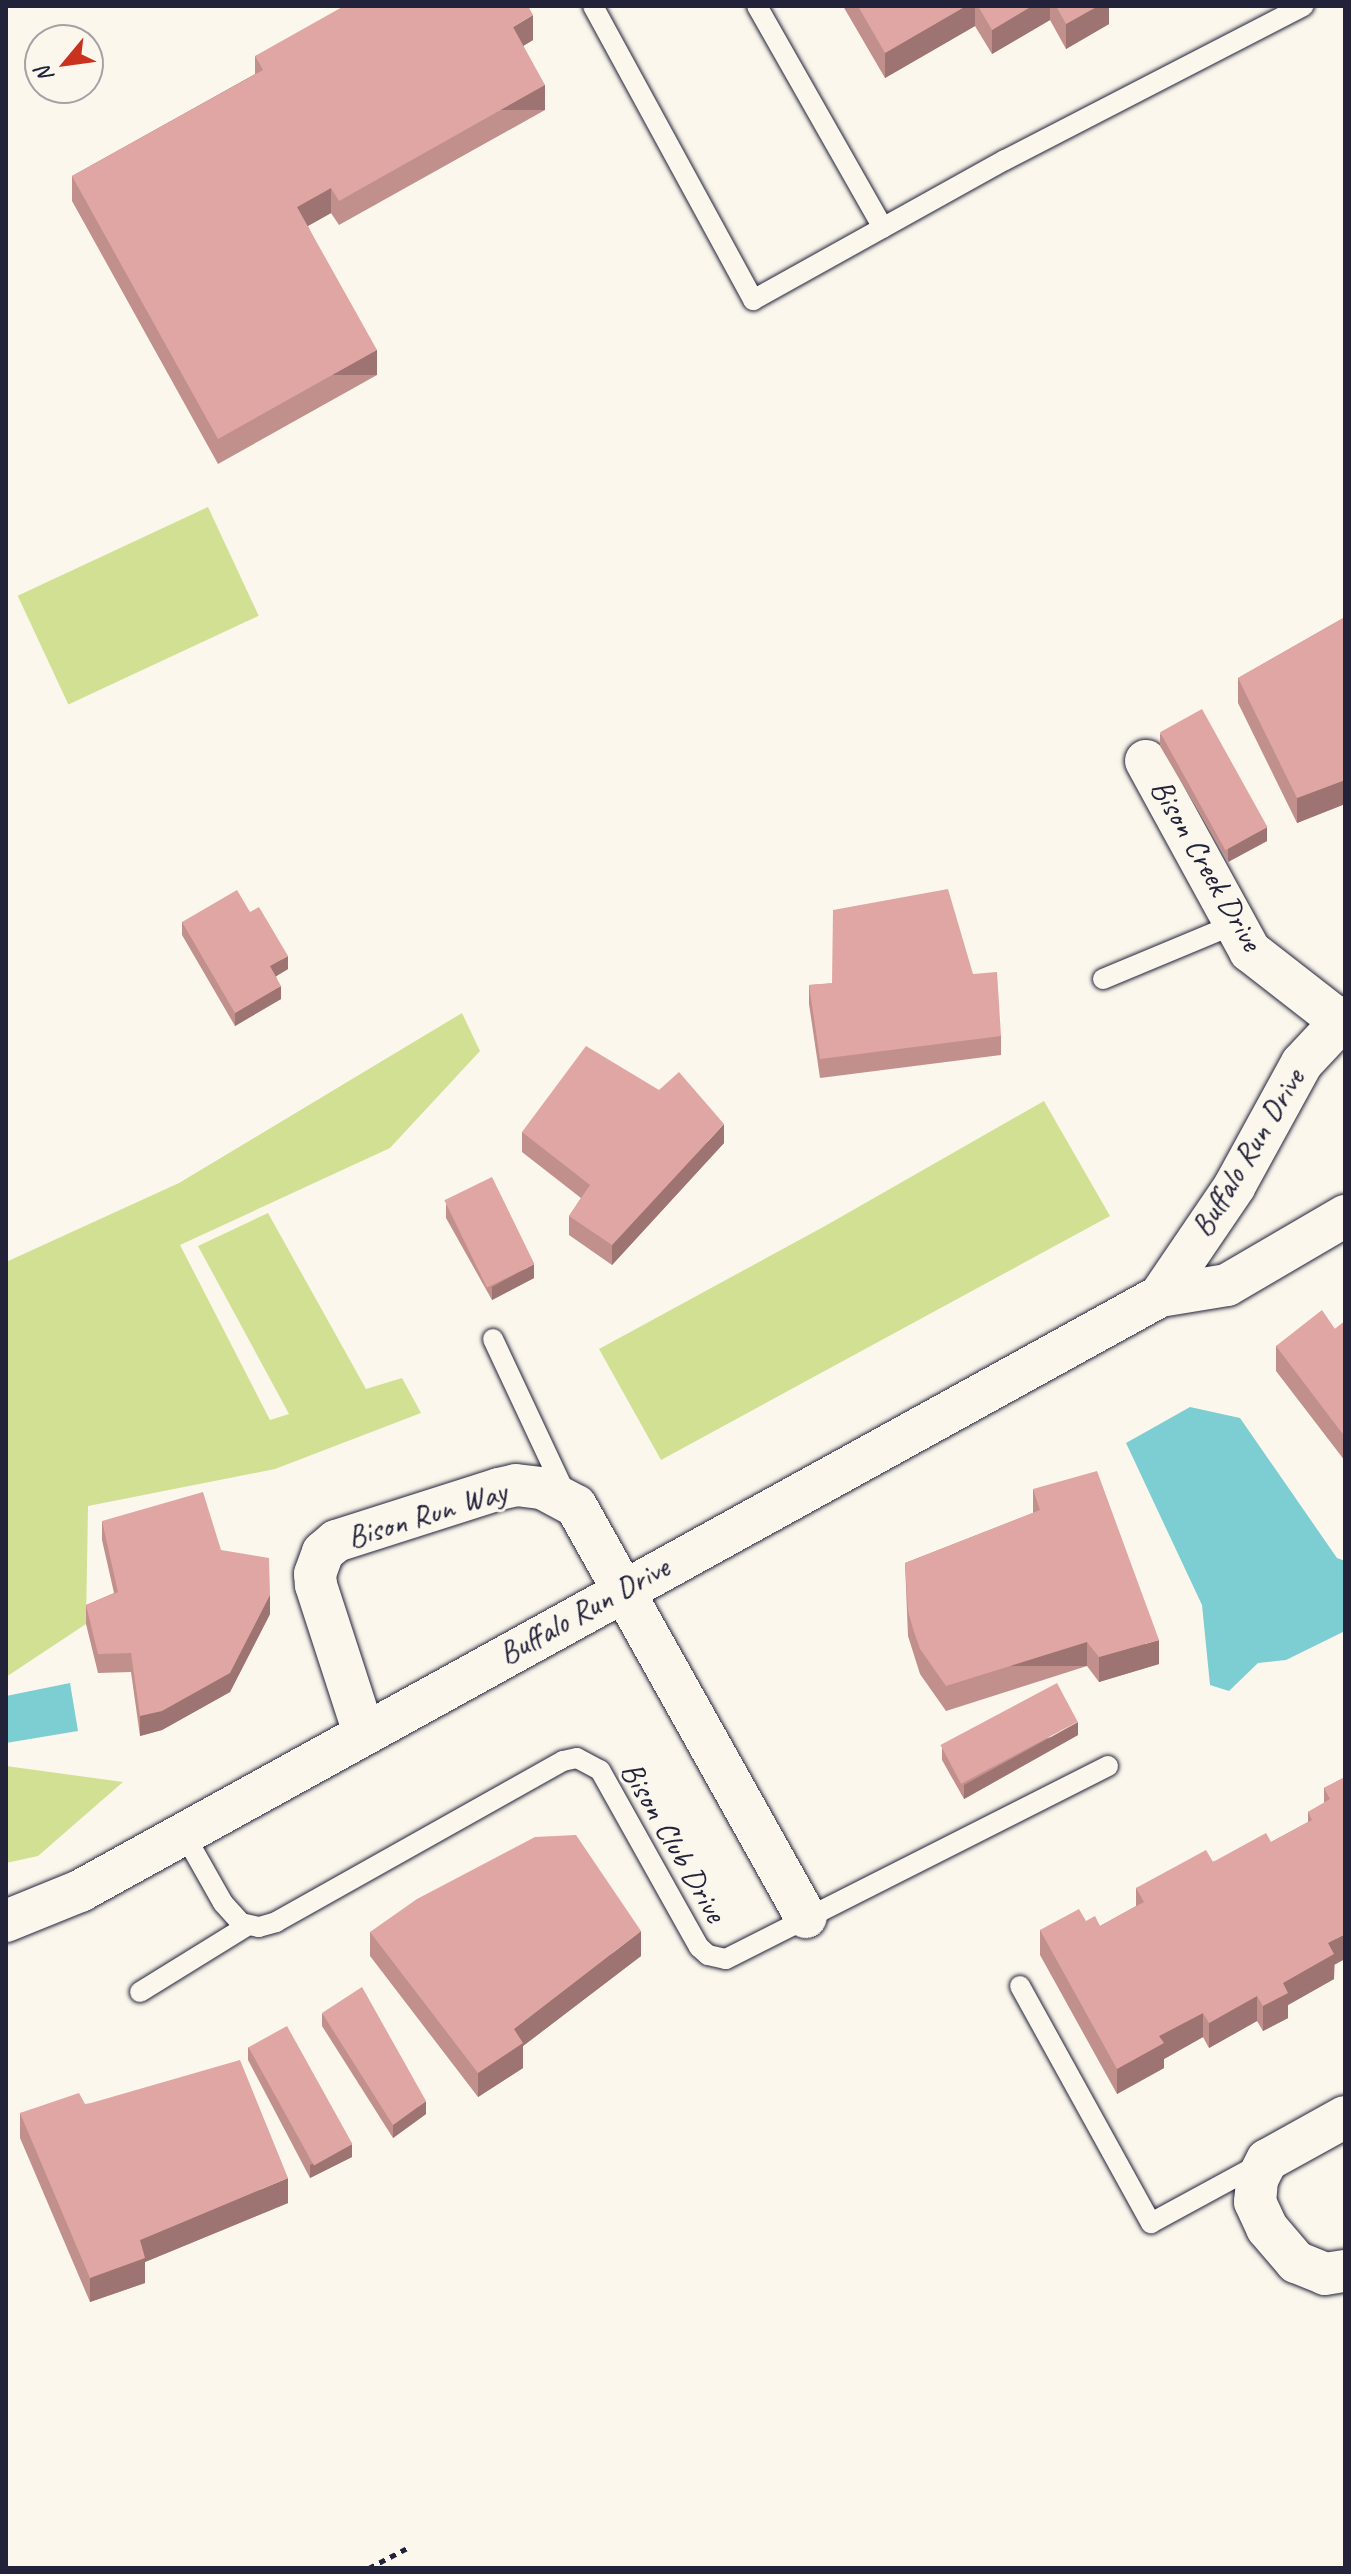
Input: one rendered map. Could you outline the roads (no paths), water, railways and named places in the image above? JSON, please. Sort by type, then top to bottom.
[{"type":"street","name":"Bison Creek Drive","points":[[1146,761],[1250,951],[1343,1021]]},
{"type":"street","name":"Buffalo Run Drive","points":[[1160,1296],[1234,1187],[1297,1071],[1343,1021]]},
{"type":"street","name":"Buffalo Run Drive","points":[[6,1921],[80,1891],[624,1588],[1160,1296],[1227,1285],[1345,1216]]},
{"type":"street","name":"Bison Run Way","points":[[364,1733],[316,1585],[315,1574],[323,1552],[336,1541],[516,1485],[542,1488],[569,1502]]},
{"type":"street","points":[[569,1502],[576,1506],[624,1588],[806,1917]]},
{"type":"street","points":[[1345,2117],[1267,2160],[1257,2180],[1255,2202],[1282,2249],[1314,2272],[1345,2271]]},
{"type":"lane","points":[[593,6],[753,300],[1005,160],[1304,6]]},
{"type":"lane","points":[[757,6],[883,228]]},
{"type":"lane","points":[[1103,979],[1235,924]]},
{"type":"lane","points":[[493,1339],[569,1502]]},
{"type":"lane","name":"Bison Club Drive","points":[[247,1926],[259,1927],[276,1922],[563,1761],[577,1758],[600,1770],[699,1947],[708,1955],[733,1957],[806,1917],[1108,1766]]},
{"type":"lane","points":[[140,1992],[247,1926],[223,1903],[184,1834]]},
{"type":"lane","points":[[1020,1986],[1151,2223],[1267,2160]]},
{"type":"water","points":[[1190,1407],[1240,1418],[1337,1558],[1345,1561],[1345,1631],[1286,1660],[1258,1663],[1229,1691],[1210,1685],[1202,1605],[1126,1443]]},
{"type":"water","points":[[70,1683],[78,1731],[6,1743],[6,1696]]}]
